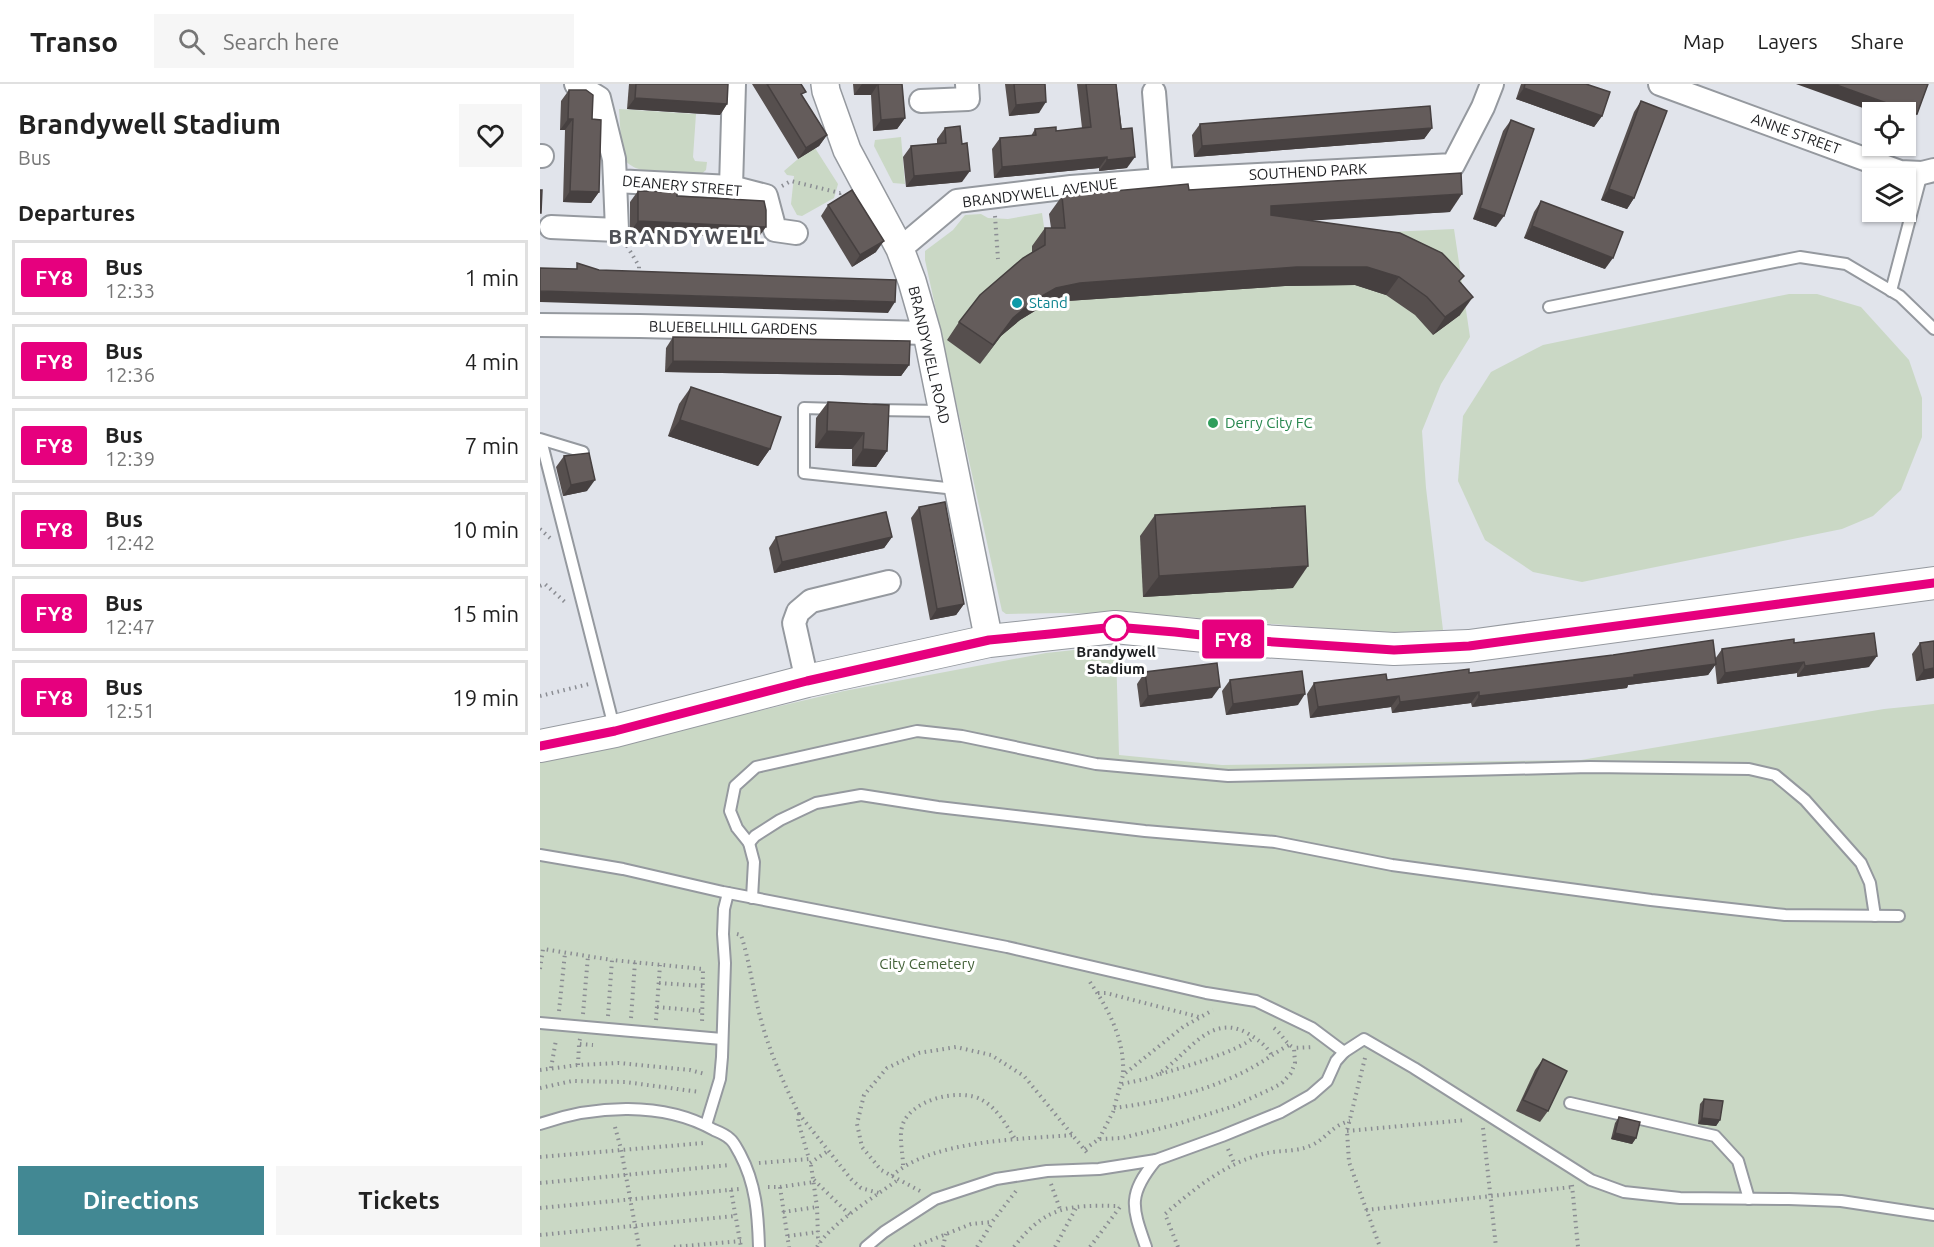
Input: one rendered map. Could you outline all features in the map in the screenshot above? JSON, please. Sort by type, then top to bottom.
[{"type":"main road","points":[[540,746],[615,731],[807,681],[989,640],[1115,627],[1245,640],[1394,650],[1469,646],[1934,583]]},
{"type":"street","name":"DEANERY STREET","points":[[576,84],[599,98],[614,159],[615,182],[731,187],[766,196]]},
{"type":"street","points":[[731,187],[734,84]]},
{"type":"street","name":"BRANDYWELL ROAD","points":[[825,84],[847,150],[900,249],[912,280],[927,333],[989,640]]},
{"type":"street","points":[[921,101],[969,99],[967,84]]},
{"type":"street","name":"SOUTHEND PARK","points":[[1161,180],[1453,165],[1483,107],[1492,84]]},
{"type":"street","name":"ANNE STREET","points":[[1666,85],[1900,172],[1928,171]]},
{"type":"street","points":[[1154,92],[1161,180]]},
{"type":"street","name":"BRANDYWELL AVENUE","points":[[900,249],[957,201],[1161,180]]},
{"type":"street","points":[[551,227],[617,230],[615,182]]},
{"type":"street","points":[[766,196],[775,230],[796,233]]},
{"type":"street","name":"BLUEBELLHILL GARDENS","points":[[540,326],[640,326],[927,333]]},
{"type":"street","points":[[807,681],[794,623],[798,612],[811,601],[889,582]]},
{"type":"lane","points":[[1891,291],[1928,171]]},
{"type":"lane","points":[[1549,307],[1800,257],[1846,264],[1900,296],[1934,329]]},
{"type":"lane","points":[[943,411],[804,408],[804,473],[959,489]]},
{"type":"lane","points":[[541,439],[583,452]]},
{"type":"lane","points":[[541,439],[615,731]]},
{"type":"lane","points":[[752,897],[754,862],[749,843],[737,828],[730,811],[735,786],[756,767],[917,731],[962,736],[1096,764],[1228,776],[1590,767],[1749,769],[1775,776],[1798,794],[1861,863],[1870,883],[1875,916]]},
{"type":"lane","points":[[749,843],[780,820],[816,803],[861,795],[938,807],[1122,828],[1275,842],[1392,865],[1651,900],[1785,915],[1899,916]]},
{"type":"lane","points":[[540,855],[623,869],[728,893],[1007,947],[1206,993],[1256,1001],[1312,1028],[1344,1052]]},
{"type":"lane","points":[[706,1125],[720,1079],[725,963],[724,909],[728,893]]},
{"type":"lane","points":[[540,1023],[722,1039]]},
{"type":"lane","points":[[866,1247],[884,1232],[935,1199],[996,1179],[1047,1172],[1099,1169],[1155,1160],[1187,1150],[1281,1112],[1311,1095],[1327,1081],[1336,1061],[1344,1052],[1364,1039],[1591,1180],[1624,1192],[1680,1198],[1841,1202],[1934,1215]]},
{"type":"lane","points":[[1570,1103],[1715,1136],[1738,1161],[1749,1199]]},
{"type":"lane","points":[[540,1124],[592,1111],[632,1109],[667,1113],[698,1121],[731,1139],[745,1164],[753,1188],[757,1205],[759,1247]]},
{"type":"lane","points":[[1146,1247],[1134,1209],[1136,1190],[1155,1160]]},
{"type":"path","points":[[766,196],[791,181],[840,194],[862,180]]},
{"type":"path","points":[[993,197],[999,259]]},
{"type":"path","points":[[617,230],[639,266],[639,278]]},
{"type":"path","points":[[540,586],[545,584],[568,605],[584,612]]},
{"type":"path","points":[[540,696],[602,681]]},
{"type":"path","points":[[723,934],[741,935],[771,1051],[799,1114],[851,1179],[861,1188],[879,1193]]},
{"type":"path","points":[[540,969],[543,949],[612,960],[703,969],[702,1037]]},
{"type":"path","points":[[551,1068],[565,953]]},
{"type":"path","points":[[607,1029],[612,960]]},
{"type":"path","points":[[630,1031],[635,962]]},
{"type":"path","points":[[655,1033],[660,965]]},
{"type":"path","points":[[1085,1149],[1099,1138],[1114,1108],[1122,1084],[1124,1059],[1116,1028],[1090,981],[1092,967]]},
{"type":"path","points":[[659,982],[703,986]]},
{"type":"path","points":[[1098,993],[1106,993],[1199,1017]]},
{"type":"path","points":[[1123,1075],[1183,1027],[1220,1006]]},
{"type":"path","points":[[657,1007],[702,1011]]},
{"type":"path","points":[[1269,1025],[1294,1048],[1318,1047],[1336,1061]]},
{"type":"path","points":[[1157,1075],[1213,1030],[1232,1027],[1254,1037],[1267,1047],[1271,1054]]},
{"type":"path","points":[[1122,1084],[1209,1059],[1254,1037]]},
{"type":"path","points":[[1364,1039],[1365,1061],[1347,1131],[1349,1162],[1380,1247]]},
{"type":"path","points":[[578,1065],[579,1044]]},
{"type":"path","points":[[1114,1108],[1159,1101],[1214,1084],[1254,1067],[1271,1054],[1289,1045]]},
{"type":"path","points":[[935,1199],[881,1170],[862,1147],[857,1124],[864,1095],[887,1068],[919,1053],[956,1047],[991,1055],[1024,1076],[1074,1135],[1099,1169]]},
{"type":"path","points":[[1099,1138],[1122,1138],[1174,1125],[1234,1106],[1271,1089],[1291,1074],[1295,1063],[1294,1048]]},
{"type":"path","points":[[540,1070],[619,1063],[690,1070],[720,1079]]},
{"type":"path","points":[[540,1088],[572,1081],[625,1082],[687,1088],[715,1096]]},
{"type":"path","points":[[903,1165],[902,1127],[909,1112],[933,1098],[960,1095],[982,1099],[1002,1117],[1015,1139]]},
{"type":"path","points":[[799,1114],[798,1121],[814,1180],[819,1245]]},
{"type":"path","points":[[1347,1131],[1483,1115],[1496,1247]]},
{"type":"path","points":[[1179,1247],[1165,1214],[1195,1188],[1235,1165],[1266,1154],[1294,1151],[1313,1145],[1338,1124],[1350,1121]]},
{"type":"path","points":[[607,1128],[623,1126]]},
{"type":"path","points":[[615,1127],[639,1247]]},
{"type":"path","points":[[892,1176],[903,1165],[964,1146],[1015,1139],[1074,1135]]},
{"type":"path","points":[[540,1157],[709,1143],[694,1136]]},
{"type":"path","points":[[811,1165],[828,1151]]},
{"type":"path","points":[[540,1183],[809,1159]]},
{"type":"path","points":[[1570,1167],[1578,1247]]},
{"type":"path","points":[[1047,1172],[1060,1209]]},
{"type":"path","points":[[977,1247],[992,1222],[1029,1174]]},
{"type":"path","points":[[819,1245],[850,1215],[899,1179]]},
{"type":"path","points":[[540,1208],[780,1187],[814,1180]]},
{"type":"path","points":[[814,1180],[850,1215]]},
{"type":"path","points":[[780,1187],[789,1247]]},
{"type":"path","points":[[1366,1210],[1572,1187]]},
{"type":"path","points":[[731,1190],[741,1247]]},
{"type":"path","points":[[1090,1247],[1125,1201]]},
{"type":"path","points":[[1014,1247],[1031,1226],[1060,1209],[1121,1206]]},
{"type":"path","points":[[783,1212],[817,1207]]},
{"type":"path","points":[[1055,1247],[1077,1207]]},
{"type":"path","points":[[540,1235],[735,1216]]},
{"type":"path","points":[[914,1247],[970,1224],[992,1222]]},
{"type":"path","points":[[788,1236],[818,1232]]},
{"type":"path","points":[[943,1247],[946,1233]]},
{"type":"path","points":[[674,1247],[741,1241]]},
{"type":"green space","points":[[619,109],[696,114],[693,157],[695,161],[707,162],[706,170],[699,176],[669,171],[642,170],[632,166],[622,157]]},
{"type":"green space","points":[[901,137],[905,184],[893,183],[874,146],[875,140]]},
{"type":"green space","points":[[815,148],[838,184],[834,198],[802,216],[797,215],[791,204],[794,176],[787,175],[784,171]]},
{"type":"green space","name":"Brandywell Stadium","points":[[1042,213],[1048,254],[1303,236],[1454,229],[1470,337],[1441,384],[1422,431],[1426,488],[1443,630],[1381,633],[1175,616],[1006,614],[1002,611],[925,260],[925,251],[953,230],[965,215],[981,214],[988,218],[1008,219]]},
{"type":"green space","points":[[1789,294],[1817,294],[1861,307],[1909,360],[1922,398],[1922,437],[1901,490],[1873,516],[1842,529],[1582,582],[1533,572],[1485,540],[1458,481],[1463,416],[1491,372],[1543,345]]},
{"type":"green space","name":"City Cemetery","points":[[1102,647],[1116,651],[1119,755],[1222,765],[1581,760],[1884,709],[1934,704],[1934,1247],[540,1247],[540,762],[844,691],[1046,653]]},
{"type":"building","points":[[636,84],[728,84],[727,104],[635,98]]},
{"type":"building","points":[[767,84],[801,84],[806,92],[801,94],[827,135],[806,148]]},
{"type":"building","points":[[878,84],[902,84],[905,118],[881,120]]},
{"type":"building","points":[[1014,84],[1045,84],[1046,102],[1016,105]]},
{"type":"building","points":[[1086,84],[1116,84],[1121,129],[1132,128],[1135,157],[1107,160],[1107,157],[1002,167],[1000,138],[1036,135],[1035,129],[1056,127],[1056,131],[1091,127]]},
{"type":"building","points":[[1525,84],[1586,84],[1610,92],[1602,116],[1524,88]]},
{"type":"building","points":[[1834,84],[1928,84],[1917,114],[1916,102],[1884,102]]},
{"type":"building","points":[[569,90],[586,90],[593,95],[592,119],[601,120],[599,192],[570,191],[573,119],[568,119]]},
{"type":"building","points":[[1641,101],[1667,111],[1634,198],[1609,189]]},
{"type":"building","points":[[1430,106],[1432,128],[1202,146],[1200,124]]},
{"type":"building","points":[[1511,120],[1534,129],[1504,216],[1480,208]]},
{"type":"building","points":[[960,126],[962,144],[967,143],[970,171],[914,176],[911,146],[946,143],[945,128]]},
{"type":"building","points":[[1461,173],[1462,194],[1271,206],[1271,215],[1400,233],[1442,253],[1464,276],[1459,281],[1473,297],[1445,317],[1427,297],[1399,277],[1367,267],[1297,267],[1080,283],[1056,288],[1033,301],[1013,318],[993,345],[959,322],[980,295],[1023,258],[1045,245],[1045,228],[1065,228],[1062,196],[1188,184],[1189,190]]},
{"type":"building","points":[[540,190],[542,190],[541,213],[540,213]]},
{"type":"building","points":[[852,190],[884,241],[860,255],[828,205]]},
{"type":"building","points":[[638,191],[677,192],[677,196],[764,201],[766,227],[638,221]]},
{"type":"building","points":[[1541,201],[1623,232],[1613,258],[1532,226]]},
{"type":"building","points":[[577,263],[599,270],[896,280],[895,302],[540,291],[540,268],[577,269]]},
{"type":"building","points":[[673,337],[910,341],[909,365],[673,361]]},
{"type":"building","points":[[691,387],[781,417],[770,449],[680,420]]},
{"type":"building","points":[[828,402],[889,405],[887,451],[863,449],[864,433],[827,431]]},
{"type":"building","points":[[589,453],[595,480],[571,485],[564,456]]},
{"type":"building","points":[[945,502],[964,604],[937,609],[919,507]]},
{"type":"building","points":[[1305,506],[1308,566],[1159,576],[1155,515]]},
{"type":"building","points":[[886,512],[892,537],[782,562],[776,537]]},
{"type":"building","points":[[1874,633],[1877,656],[1805,666],[1804,662],[1725,673],[1722,649],[1794,639],[1794,643]]},
{"type":"building","points":[[1713,640],[1716,664],[1634,675],[1634,677],[1479,696],[1479,692],[1400,702],[1399,696],[1318,707],[1314,683],[1386,674],[1387,680],[1469,669],[1469,673]]},
{"type":"building","points":[[1934,641],[1934,668],[1924,670],[1920,643]]},
{"type":"building","points":[[1217,663],[1220,687],[1148,696],[1145,672]]},
{"type":"building","points":[[1302,671],[1305,694],[1233,704],[1230,680]]},
{"type":"building","points":[[1543,1059],[1567,1071],[1548,1111],[1523,1100]]},
{"type":"building","points":[[1704,1099],[1723,1101],[1720,1120],[1702,1118]]},
{"type":"building","points":[[1619,1117],[1640,1122],[1636,1138],[1615,1133]]},
{"type":"bus line","name":"FY8","points":[[540,746],[615,731],[807,681],[989,640],[1115,627],[1245,640],[1394,650],[1469,646],[1934,583]]},
{"type":"place","name":"Stand","points":[[1017,303]]},
{"type":"place","name":"Derry City FC","points":[[1213,423]]},
{"type":"place","name":"Brandywell Stadium","points":[[1116,628]]},
{"type":"district","name":"BRANDYWELL","points":[[687,237]]}]
